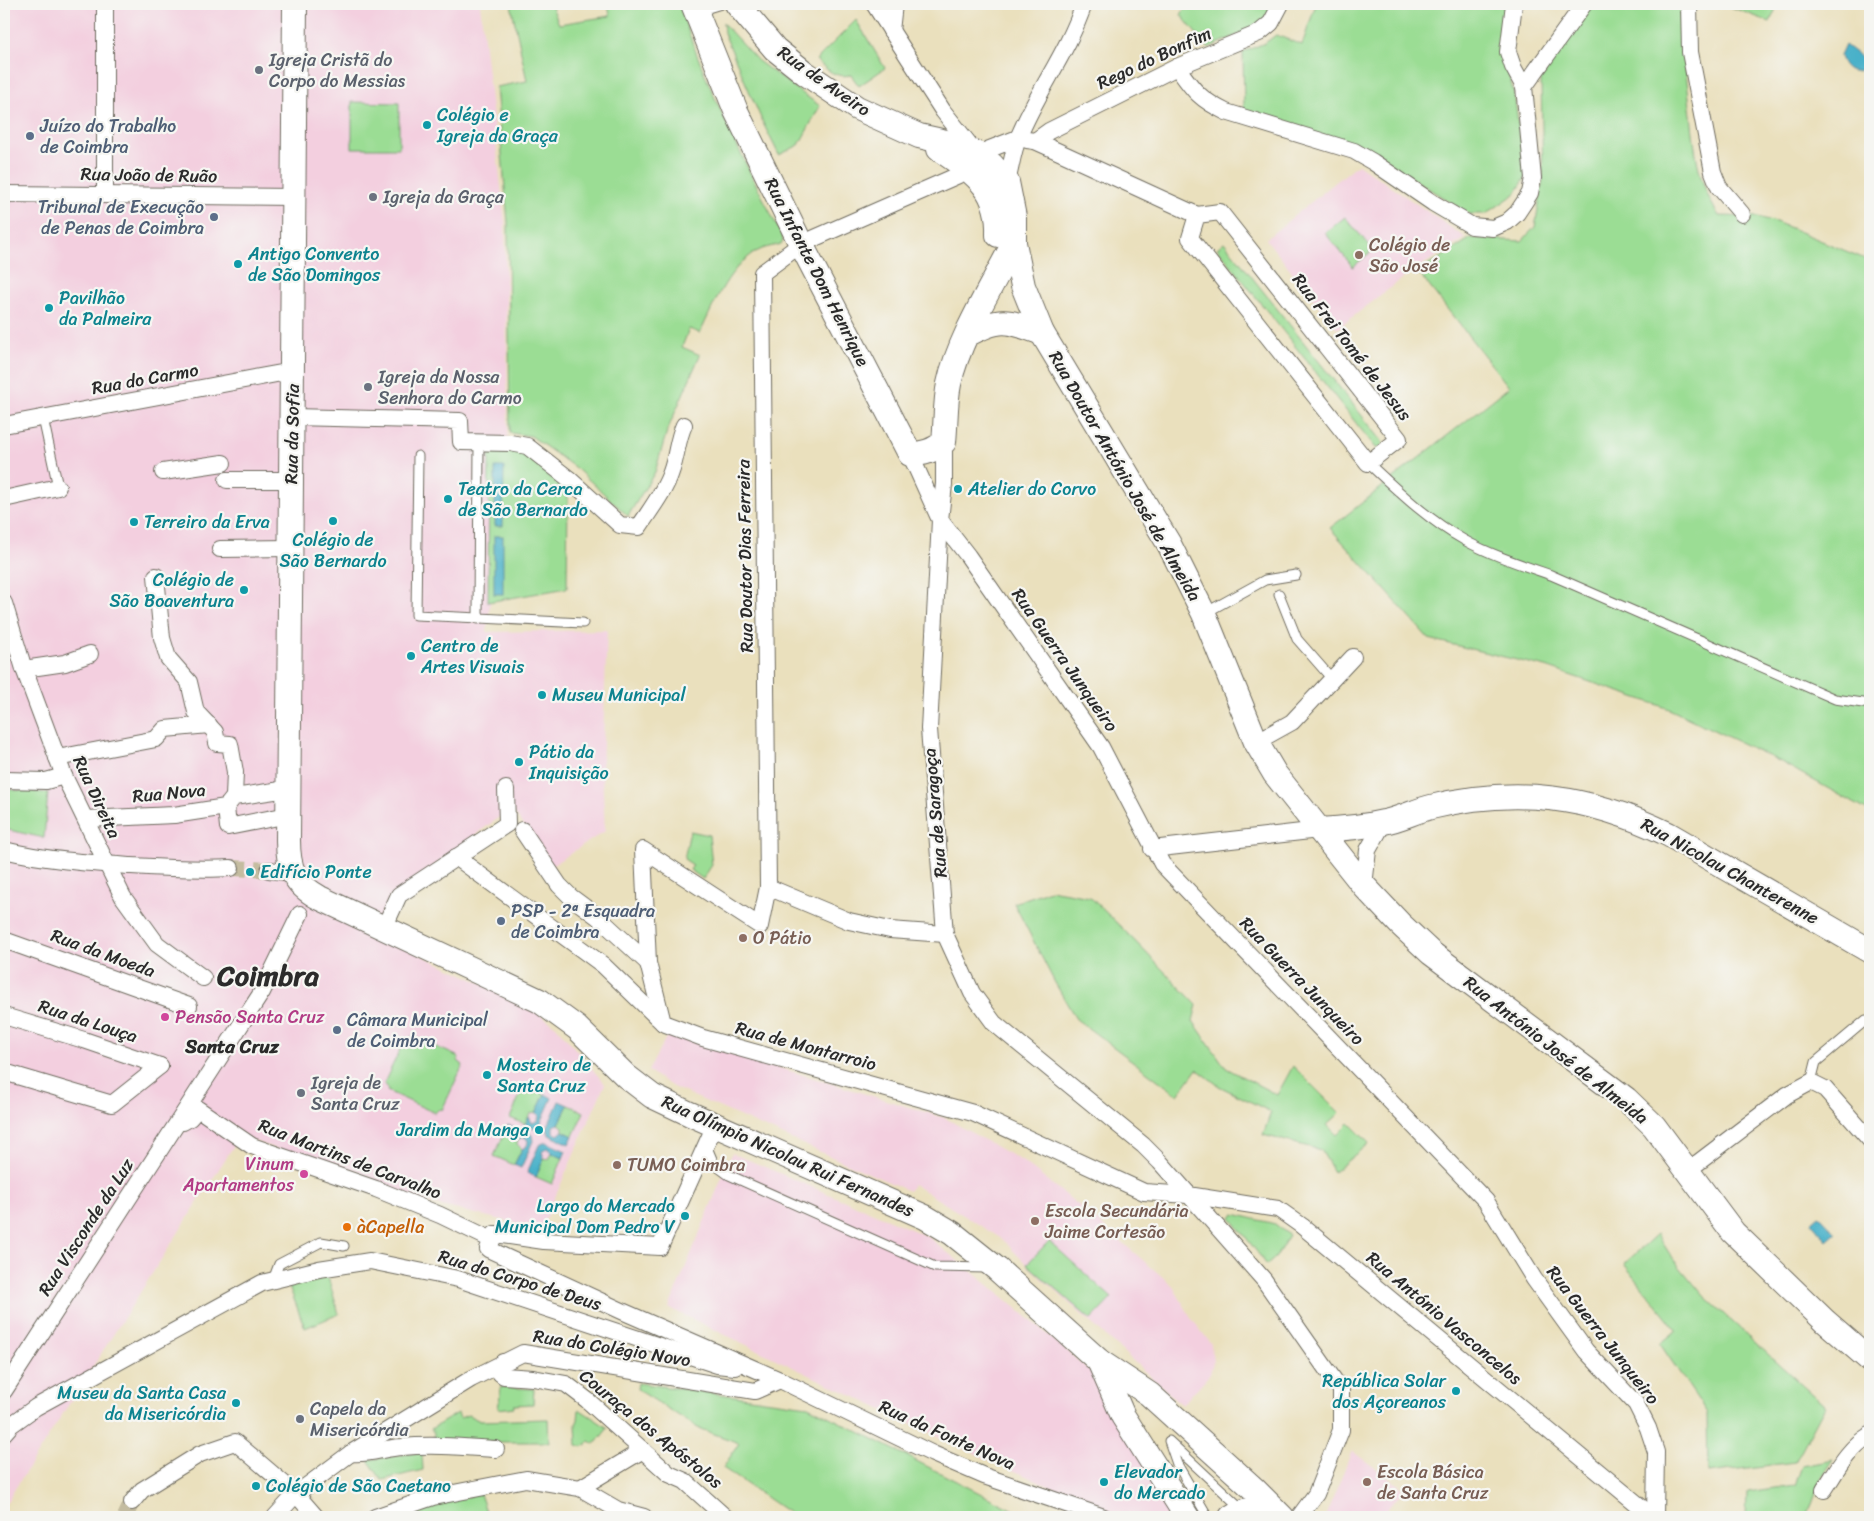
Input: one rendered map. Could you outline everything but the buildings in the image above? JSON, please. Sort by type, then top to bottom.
[{"type":"street","points":[[105,4],[105,195]]},
{"type":"street","name":"Rua da Sofia","points":[[278,869],[288,815],[295,4]]},
{"type":"street","points":[[874,4],[943,111],[990,193],[999,218],[998,248],[992,284]]},
{"type":"street","points":[[891,31],[894,4]]},
{"type":"street","points":[[1007,182],[1018,138],[1034,104],[1067,48],[1084,4]]},
{"type":"street","name":"Rego do Bonfim","points":[[1035,141],[1049,131],[1177,67],[1259,33],[1271,23],[1281,4]]},
{"type":"street","points":[[1177,67],[1196,93],[1210,104],[1226,112],[1354,151],[1433,203],[1472,226],[1493,228],[1507,222],[1517,213],[1530,193],[1533,178],[1524,87],[1513,67],[1508,52],[1514,4]]},
{"type":"street","points":[[1524,87],[1584,4]]},
{"type":"street","points":[[1689,4],[1690,52],[1713,172],[1719,187],[1742,214]]},
{"type":"street","name":"Rua de Aveiro","points":[[731,5],[775,48],[805,72],[857,108],[919,136],[956,144],[973,162]]},
{"type":"street","name":"Rua Infante Dom Henrique","points":[[696,13],[736,111],[910,454],[940,520]]},
{"type":"street","points":[[919,136],[973,162],[992,165],[1007,182]]},
{"type":"street","points":[[802,244],[973,162],[1018,138]]},
{"type":"street","name":"Rua Frei Tomé de Jesus","points":[[1018,138],[1035,141],[1197,215],[1220,212],[1399,439],[1368,463]]},
{"type":"street","name":"Rua Doutor António José de Almeida","points":[[1007,182],[1014,217],[1014,243],[1023,286],[1042,333],[1169,544],[1204,614],[1256,742],[1275,774],[1319,830]]},
{"type":"street","name":"Rua João de Ruão","points":[[4,194],[294,197]]},
{"type":"street","points":[[1197,215],[1190,238],[1368,463]]},
{"type":"street","points":[[992,284],[1014,243]]},
{"type":"street","name":"Rua Doutor Dias Ferreira","points":[[768,887],[762,273],[802,244]]},
{"type":"street","name":"Rua de Saragoça","points":[[992,284],[967,335],[949,384],[944,442],[944,484],[940,520],[929,729],[945,934],[972,993],[994,1023],[1143,1145],[1264,1280],[1341,1390],[1341,1430],[1316,1494],[1298,1517]]},
{"type":"street","points":[[967,335],[984,326],[1001,321],[1042,333]]},
{"type":"street","name":"Rua do Carmo","points":[[4,425],[292,372]]},
{"type":"street","points":[[292,417],[419,422],[460,421],[461,442],[510,442],[527,446],[568,478],[620,525],[639,527],[671,472],[684,425]]},
{"type":"street","points":[[910,454],[923,454],[935,450],[944,442]]},
{"type":"street","points":[[163,472],[223,464]]},
{"type":"street","points":[[227,480],[291,480]]},
{"type":"street","points":[[4,499],[58,487]]},
{"type":"street","name":"Rua Guerra Junqueiro","points":[[940,520],[1101,747],[1152,849],[1162,864],[1486,1201],[1534,1279],[1586,1351],[1636,1404],[1648,1428],[1656,1452],[1654,1517]]},
{"type":"street","points":[[220,549],[291,548]]},
{"type":"street","points":[[156,576],[162,638],[168,658],[189,682],[196,712],[212,728],[217,744],[230,744],[235,772],[228,827],[288,815]]},
{"type":"street","name":"Rua Direita","points":[[4,603],[10,647],[24,669],[64,776],[123,897],[156,944],[202,978]]},
{"type":"street","points":[[24,669],[65,663],[90,654]]},
{"type":"street","points":[[1256,742],[1292,722],[1353,657]]},
{"type":"street","points":[[57,758],[156,739],[165,729],[212,728]]},
{"type":"street","points":[[4,780],[46,780],[64,776]]},
{"type":"street","name":"Rua Nova","points":[[86,819],[174,815],[288,789]]},
{"type":"street","points":[[384,928],[399,895],[507,824],[506,789]]},
{"type":"street","name":"Rua Nicolau Chanterenne","points":[[1319,830],[1384,822],[1431,807],[1486,798],[1544,796],[1592,805],[1636,818],[1668,834],[1870,951]]},
{"type":"street","points":[[1364,886],[1368,850],[1384,822]]},
{"type":"street","points":[[522,830],[558,885],[598,917],[648,963]]},
{"type":"street","points":[[1152,849],[1319,830]]},
{"type":"street","name":"Rua António José de Almeida","points":[[1319,830],[1364,886],[1431,953],[1626,1099],[1654,1126],[1732,1232],[1825,1321],[1870,1360]]},
{"type":"street","points":[[4,850],[35,857],[107,864],[181,869],[231,867]]},
{"type":"street","points":[[663,1023],[648,963],[643,850],[760,926],[768,887],[849,921],[890,930],[945,934]]},
{"type":"street","name":"Rua de Montarroio","points":[[456,857],[603,965],[663,1023],[703,1038],[973,1113],[1144,1192],[1188,1195]]},
{"type":"street","name":"Rua Olímpio Nicolau Rui Fernandes","points":[[278,869],[312,894],[540,1001],[576,1028],[626,1076],[710,1135],[925,1217],[952,1233],[997,1269],[1099,1361],[1149,1394],[1278,1513]]},
{"type":"street","name":"Rua Visconde da Luz","points":[[4,1391],[262,992],[300,914]]},
{"type":"street","name":"Rua da Moeda","points":[[4,940],[189,1006]]},
{"type":"street","name":"Rua da Louça","points":[[4,1016],[84,1040],[160,1066],[112,1104],[4,1072]]},
{"type":"street","points":[[1687,1171],[1788,1095],[1811,1082],[1825,1089],[1870,1140]]},
{"type":"street","name":"Rua Martins de Carvalho","points":[[174,1126],[190,1118],[198,1109],[252,1146],[376,1188],[494,1237]]},
{"type":"street","points":[[710,1135],[660,1247],[494,1237],[488,1249],[780,1380]]},
{"type":"street","name":"Rua António Vasconcelos","points":[[1188,1195],[1278,1209],[1302,1226],[1654,1517]]},
{"type":"street","name":"Rua do Corpo de Deus","points":[[7,1429],[36,1407],[84,1379],[262,1283],[319,1269],[370,1261],[458,1279],[716,1365],[752,1369]]},
{"type":"street","name":"Rua do Colégio Novo","points":[[275,1517],[296,1494],[351,1453],[502,1362],[523,1353],[755,1391],[780,1380]]},
{"type":"street","name":"Rua Olímpio Nicolau Rui Fernandes","points":[[1099,1361],[1124,1416],[1187,1517]]},
{"type":"street","name":"Couraça dos Apóstolos","points":[[502,1362],[499,1367],[500,1373],[504,1376],[533,1378],[566,1384],[669,1474],[685,1481],[726,1517]]},
{"type":"street","name":"Rua da Fonte Nova","points":[[780,1380],[933,1454],[984,1476],[1104,1517]]},
{"type":"street","points":[[1824,1490],[1844,1459],[1862,1440],[1870,1435]]},
{"type":"street","points":[[132,1502],[142,1490],[200,1454],[235,1442],[296,1494],[316,1517]]},
{"type":"street","points":[[351,1453],[364,1455],[400,1447],[496,1449]]},
{"type":"street","points":[[580,1488],[643,1450]]},
{"type":"street","points":[[375,1517],[433,1498],[526,1480],[580,1488],[618,1510],[638,1517]]},
{"type":"street","points":[[1242,1515],[1255,1508],[1278,1513]]},
{"type":"lane","points":[[696,13],[708,8],[731,5]]},
{"type":"lane","points":[[43,418],[58,487]]},
{"type":"lane","points":[[478,619],[480,442]]},
{"type":"lane","points":[[418,456],[416,615],[583,623]]},
{"type":"lane","points":[[1368,463],[1423,513],[1464,540],[1511,561],[1550,575],[1835,699],[1870,704]]},
{"type":"lane","points":[[1204,614],[1265,580],[1296,575]]},
{"type":"lane","points":[[1279,594],[1297,639],[1332,679]]},
{"type":"lane","points":[[4,843],[35,851],[107,864]]},
{"type":"lane","points":[[4,857],[34,864],[107,864]]},
{"type":"lane","points":[[1811,1082],[1816,1062],[1866,1020]]},
{"type":"lane","points":[[710,1135],[714,1164],[728,1175],[935,1267],[997,1269]]},
{"type":"lane","points":[[273,1280],[279,1264],[321,1242],[344,1246]]},
{"type":"lane","points":[[1208,1517],[1177,1464],[1169,1441],[1242,1515]]},
{"type":"shaded area","points":[[4,4],[480,4],[505,222],[508,432],[487,632],[607,630],[602,772],[605,831],[551,866],[511,808],[392,898],[373,933],[523,1002],[556,1026],[605,1084],[541,1229],[419,1201],[240,1136],[4,1506]]},
{"type":"shaded area","name":"Colégio de São José","points":[[1358,164],[1466,238],[1411,272],[1337,329],[1266,239]]},
{"type":"shaded area","name":"Escola Secundária Jaime Cortesão","points":[[668,1034],[945,1118],[1022,1161],[1076,1203],[1172,1285],[1192,1319],[1211,1344],[1213,1362],[1210,1374],[1182,1405],[1029,1267],[1002,1239],[913,1184],[909,1191],[673,1087],[648,1071]]},
{"type":"shaded area","points":[[732,1153],[927,1236],[1007,1300],[1095,1375],[1181,1517],[1121,1517],[971,1452],[669,1308]]},
{"type":"shaded area","name":"Escola Básica de Santa Cruz","points":[[1352,1451],[1405,1490],[1379,1517],[1325,1517]]},
{"type":"green space","points":[[511,4],[551,4],[559,24],[610,16],[608,4],[679,4],[713,93],[783,240],[781,244],[762,249],[750,255],[724,285],[700,333],[689,329],[682,347],[700,355],[667,431],[655,472],[628,516],[577,469],[531,436],[510,433],[508,222],[496,87],[527,81]]},
{"type":"green space","points":[[1187,4],[1273,4],[1265,19],[1256,27],[1208,48],[1181,15]]},
{"type":"green space","points":[[1316,4],[1507,4],[1503,54],[1514,94],[1526,177],[1515,194],[1486,214],[1469,214],[1367,150],[1244,111],[1243,52],[1265,43],[1276,35],[1302,45]]},
{"type":"green space","points":[[1593,4],[1680,4],[1693,136],[1705,190],[1719,216],[1758,217],[1776,222],[1870,261],[1870,812],[1781,762],[1667,708],[1546,667],[1429,639],[1330,528],[1509,387],[1418,272],[1471,238],[1522,241],[1535,227],[1543,179],[1541,79],[1567,37]]},
{"type":"green space","points":[[1723,4],[1778,4],[1770,22]]},
{"type":"green space","points":[[856,20],[885,68],[859,86],[851,75],[836,74],[816,60]]},
{"type":"green space","points":[[723,23],[758,61],[820,106],[799,145],[779,155],[724,33]]},
{"type":"green space","points":[[352,102],[399,103],[399,148],[352,148]]},
{"type":"green space","points":[[1345,217],[1373,250],[1353,267],[1325,233]]},
{"type":"green space","points":[[1224,242],[1382,441],[1383,445],[1378,449],[1217,248]]},
{"type":"green space","points":[[489,449],[518,452],[531,459],[568,491],[567,588],[488,602]]},
{"type":"green space","points":[[4,789],[48,793],[44,838],[4,829]]},
{"type":"green space","points":[[690,831],[709,835],[712,865],[703,879],[690,870],[693,865],[684,859]]},
{"type":"green space","points":[[1050,890],[1090,897],[1122,928],[1197,1005],[1193,1021],[1226,1068],[1277,1095],[1293,1066],[1340,1113],[1327,1125],[1337,1135],[1349,1123],[1369,1143],[1334,1172],[1321,1150],[1263,1135],[1271,1112],[1219,1086],[1197,1069],[1178,1095],[1076,1019],[1014,903]]},
{"type":"green space","points":[[412,1036],[459,1057],[458,1061],[463,1065],[442,1110],[439,1109],[435,1113],[387,1091],[388,1088],[384,1083],[404,1041],[408,1042]]},
{"type":"green space","points":[[524,1086],[545,1094],[536,1113],[530,1114],[525,1124],[510,1118]]},
{"type":"green space","points":[[568,1105],[584,1112],[573,1136],[563,1131],[563,1127],[559,1124]]},
{"type":"green space","points":[[505,1132],[519,1138],[517,1144],[522,1149],[514,1165],[494,1156]]},
{"type":"green space","points":[[552,1153],[563,1158],[552,1184],[536,1177],[544,1158],[549,1159]]},
{"type":"green space","points":[[1234,1214],[1275,1224],[1289,1235],[1276,1257],[1267,1265],[1231,1218]]},
{"type":"green space","points":[[1657,1234],[1673,1259],[1704,1296],[1825,1406],[1795,1462],[1708,1473],[1707,1413],[1660,1344],[1677,1330],[1624,1264]]},
{"type":"green space","points":[[1049,1241],[1112,1298],[1091,1320],[1027,1264]]},
{"type":"green space","points":[[327,1274],[339,1314],[305,1328],[287,1281]]},
{"type":"green space","points":[[638,1383],[808,1406],[1027,1517],[795,1517],[723,1468],[739,1443],[698,1428],[637,1389]]},
{"type":"green space","points":[[501,1387],[534,1389],[533,1404],[514,1405],[514,1407],[498,1409]]},
{"type":"green space","points":[[579,1409],[608,1428],[595,1444],[590,1441],[583,1447],[577,1445],[576,1424]]},
{"type":"green space","points":[[458,1413],[460,1418],[468,1415],[480,1421],[548,1419],[549,1442],[434,1442],[434,1433],[431,1429]]},
{"type":"green space","points":[[422,1452],[423,1470],[382,1480],[368,1460]]},
{"type":"green space","points":[[1834,1460],[1820,1481],[1807,1517],[1746,1517],[1747,1492],[1795,1485],[1802,1466]]},
{"type":"green space","points":[[480,1494],[488,1517],[401,1517],[433,1504]]},
{"type":"water","points":[[1845,45],[1869,63],[1860,70],[1852,71],[1848,69],[1840,56]]},
{"type":"water","points":[[495,467],[504,467],[503,526],[495,526]]},
{"type":"water","points":[[494,536],[503,536],[503,594],[494,594]]},
{"type":"water","points":[[545,1094],[552,1098],[540,1125],[535,1129],[525,1124],[529,1117],[532,1123],[538,1121],[539,1115],[536,1113]]},
{"type":"water","points":[[559,1101],[568,1105],[559,1124],[553,1126],[553,1132],[558,1135],[563,1131],[573,1136],[569,1144],[549,1135],[547,1128]]},
{"type":"water","points":[[508,1125],[532,1135],[533,1141],[521,1168],[514,1165],[522,1149],[527,1146],[528,1141],[526,1138],[519,1138],[505,1132]]},
{"type":"water","points":[[546,1142],[566,1151],[563,1158],[546,1148],[542,1152],[544,1158],[536,1177],[527,1173],[539,1145]]},
{"type":"water","points":[[1819,1215],[1836,1233],[1827,1241],[1811,1222]]},
{"type":"tunnel","points":[[231,868],[269,870]]},
{"type":"tunnel","points":[[125,1517],[132,1502]]},
{"type":"place","name":"Igreja Cristã do Corpo do Messias","points":[[259,70]]},
{"type":"place","name":"Colégio e Igreja da Graça","points":[[427,125]]},
{"type":"place","name":"Juízo do Trabalho de Coimbra","points":[[30,136]]},
{"type":"place","name":"Igreja da Graça","points":[[373,197]]},
{"type":"place","name":"Tribunal de Execução de Penas de Coimbra","points":[[214,217]]},
{"type":"place","name":"Colégio de São José","points":[[1359,255]]},
{"type":"place","name":"Antigo Convento de São Domingos","points":[[238,264]]},
{"type":"place","name":"Pavilhão da Palmeira","points":[[49,308]]},
{"type":"place","name":"Igreja da Nossa Senhora do Carmo","points":[[368,387]]},
{"type":"place","name":"Atelier do Corvo","points":[[958,489]]},
{"type":"place","name":"Teatro da Cerca de São Bernardo","points":[[448,499]]},
{"type":"place","name":"Colégio de São Bernardo","points":[[333,521]]},
{"type":"place","name":"Terreiro da Erva","points":[[134,522]]},
{"type":"place","name":"Colégio de São Boaventura","points":[[244,590]]},
{"type":"place","name":"Centro de Artes Visuais","points":[[411,656]]},
{"type":"place","name":"Museu Municipal","points":[[542,695]]},
{"type":"place","name":"Pátio da Inquisição","points":[[519,762]]},
{"type":"place","name":"Edifício Ponte","points":[[250,872]]},
{"type":"place","name":"PSP - 2ª Esquadra de Coimbra","points":[[501,921]]},
{"type":"place","name":"O Pátio","points":[[743,938]]},
{"type":"place","name":"Pensão Santa Cruz","points":[[165,1017]]},
{"type":"place","name":"Câmara Municipal de Coimbra","points":[[337,1030]]},
{"type":"place","name":"Mosteiro de Santa Cruz","points":[[487,1075]]},
{"type":"place","name":"Igreja de Santa Cruz","points":[[301,1093]]},
{"type":"place","name":"Jardim da Manga","points":[[539,1130]]},
{"type":"place","name":"TUMO Coimbra","points":[[617,1165]]},
{"type":"place","name":"Vinum Apartamentos","points":[[304,1174]]},
{"type":"place","name":"Largo do Mercado Municipal Dom Pedro V","points":[[685,1216]]},
{"type":"place","name":"Escola Secundária Jaime Cortesão","points":[[1035,1221]]},
{"type":"place","name":"àCapella","points":[[347,1227]]},
{"type":"place","name":"República Solar dos Açoreanos","points":[[1456,1391]]},
{"type":"place","name":"Museu da Santa Casa da Misericórdia","points":[[236,1403]]},
{"type":"place","name":"Capela da Misericórdia","points":[[300,1419]]},
{"type":"place","name":"Elevador do Mercado","points":[[1104,1482]]},
{"type":"place","name":"Escola Básica de Santa Cruz","points":[[1367,1482]]},
{"type":"place","name":"Colégio de São Caetano","points":[[256,1486]]},
{"type":"district","name":"Coimbra","points":[[268,975]]},
{"type":"district","name":"Santa Cruz","points":[[232,1046]]}]
